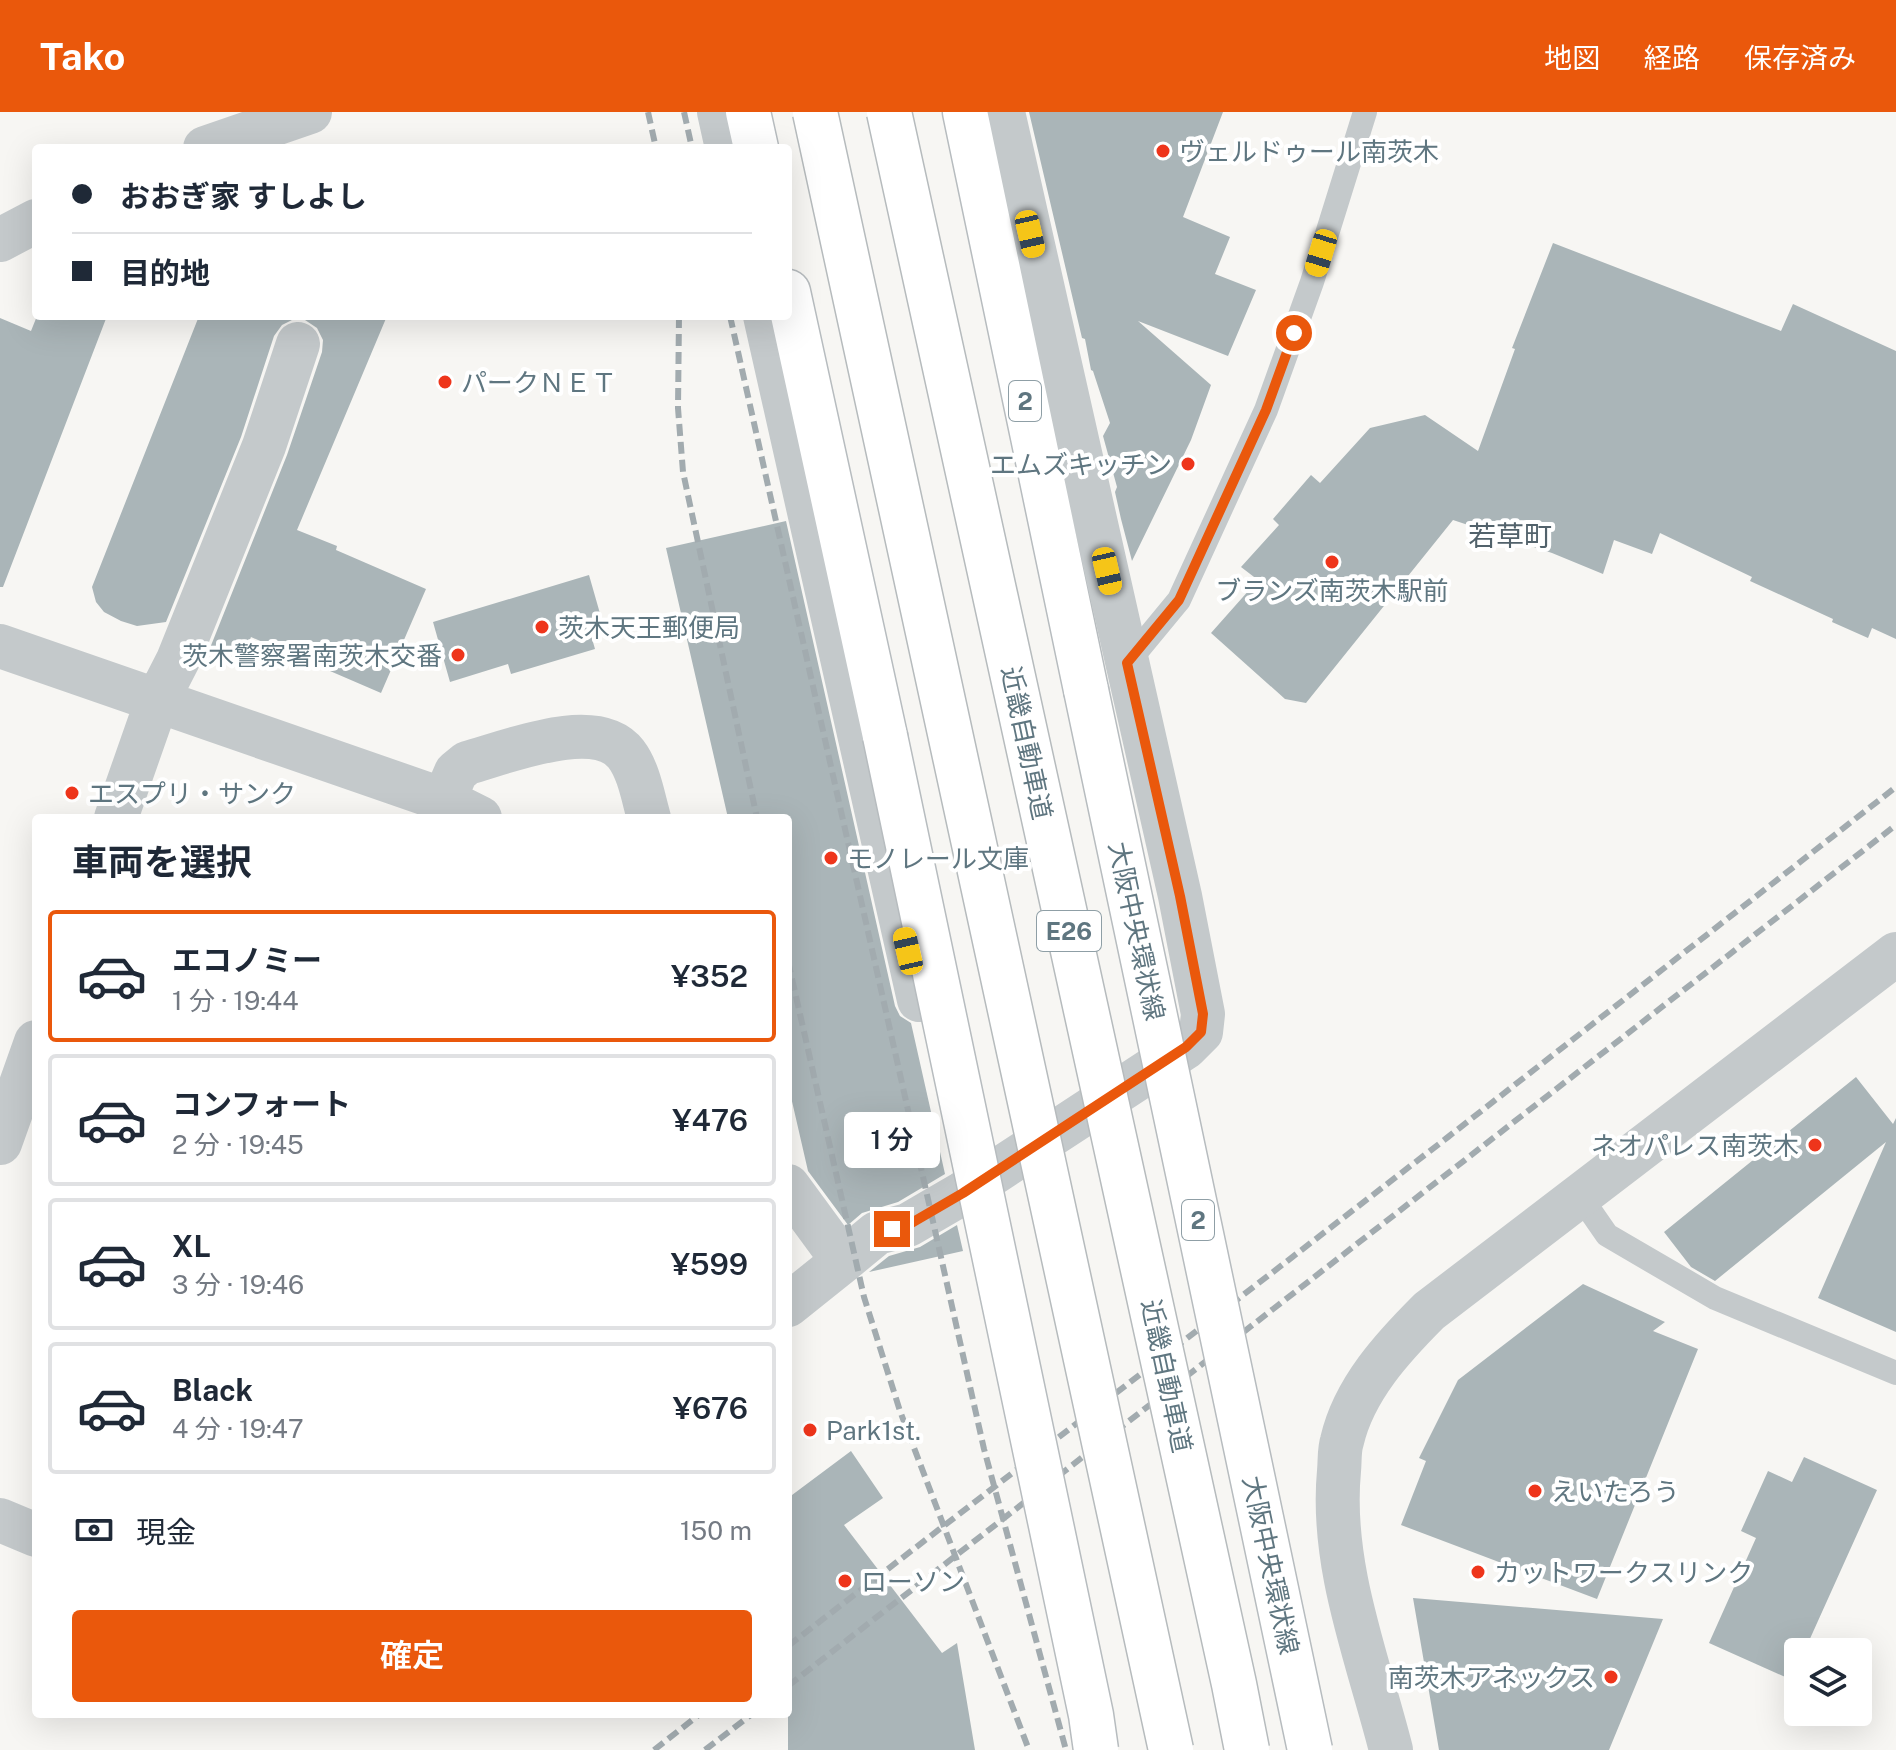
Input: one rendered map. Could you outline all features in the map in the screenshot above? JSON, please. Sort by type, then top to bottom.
[{"type":"main road","points":[[748,112],[755,144]]},
{"type":"main road","name":"E26","points":[[815,112],[1171,1750]]},
{"type":"main road","name":"近畿自動車道","points":[[889,112],[1247,1750]]},
{"type":"main road","name":"大阪中央環状線","points":[[965,112],[1310,1750]]},
{"type":"main road","points":[[792,310],[885,736],[1085,1684],[1096,1750]]},
{"type":"street","points":[[217,144],[310,112]]},
{"type":"street","points":[[719,112],[726,144]]},
{"type":"street","points":[[792,1302],[877,1233],[908,1225],[963,1193],[1186,1047],[1201,1032],[1203,1014],[1180,896],[1003,112]]},
{"type":"street","points":[[0,240],[32,223]]},
{"type":"street","points":[[766,320],[963,1193]]},
{"type":"street","points":[[117,814],[157,701],[178,660],[259,460],[298,344]]},
{"type":"street","points":[[0,646],[462,809],[456,772],[467,763],[565,736],[601,738],[625,752],[639,782],[648,814]]},
{"type":"street","points":[[1390,1750],[1340,1557],[1336,1505],[1342,1440],[1361,1393],[1391,1349],[1429,1311],[1896,954]]},
{"type":"street","points":[[0,1143],[32,1053]]},
{"type":"street","points":[[792,1191],[843,1261]]},
{"type":"street","points":[[0,1520],[32,1533]]},
{"type":"lane","points":[[1127,663],[1179,600],[1266,410],[1312,282],[1365,112]]},
{"type":"lane","points":[[1580,1196],[1607,1235],[1715,1298],[1896,1373]]},
{"type":"building","points":[[1029,112],[1223,112],[1183,217],[1230,237],[1215,274],[1256,290],[1228,356],[1138,321],[1211,385],[1191,440],[1132,561],[1103,436],[1110,423],[1091,370],[1085,339],[1082,338]]},
{"type":"building","points":[[1553,243],[1781,331],[1793,304],[1896,351],[1896,639],[1872,628],[1868,638],[1832,622],[1833,619],[1750,581],[1752,577],[1660,533],[1652,554],[1614,540],[1603,574],[1552,553],[1453,520],[1306,703],[1285,699],[1211,633],[1258,580],[1241,567],[1279,525],[1273,519],[1311,475],[1320,483],[1370,428],[1425,415],[1478,451],[1515,349],[1512,348]]},
{"type":"building","points":[[0,318],[31,331],[35,320],[105,320],[3,587],[0,587]]},
{"type":"building","points":[[197,320],[292,320],[282,325],[274,336],[241,437],[166,622],[137,626],[121,621],[104,612],[96,602],[92,587]]},
{"type":"building","points":[[305,320],[385,320],[297,530],[426,589],[381,693],[251,637],[241,662],[210,648],[287,455],[322,352],[323,340],[317,328]]},
{"type":"building","points":[[786,521],[895,1006],[900,1016],[911,1023],[945,1174],[898,1202],[862,1213],[848,1225],[808,1171],[792,1101],[792,814],[727,814],[666,548]]},
{"type":"building","points":[[589,575],[605,631],[591,635],[595,649],[511,674],[508,664],[450,682],[433,622]]},
{"type":"building","name":"ネオパレス南茨木","points":[[1856,1077],[1893,1124],[1896,1118],[1896,1332],[1818,1298],[1886,1142],[1715,1281],[1691,1267],[1664,1232]]},
{"type":"building","points":[[957,1225],[963,1251],[869,1272],[889,1256],[920,1247]]},
{"type":"building","points":[[1583,1284],[1665,1322],[1653,1331],[1698,1349],[1597,1599],[1401,1525],[1426,1461],[1419,1458],[1458,1380]]},
{"type":"building","points":[[851,1451],[883,1498],[844,1525],[942,1653],[957,1643],[975,1750],[788,1750],[788,1718],[792,1718],[792,1495]]},
{"type":"building","points":[[1804,1457],[1877,1490],[1810,1638],[1784,1638],[1784,1676],[1709,1643],[1756,1538],[1741,1531],[1768,1471],[1792,1482]]},
{"type":"building","points":[[1413,1598],[1663,1619],[1609,1750],[1439,1750]]},
{"type":"railway","points":[[648,112],[655,144]]},
{"type":"railway","points":[[684,112],[691,144]]},
{"type":"railway","points":[[679,320],[678,408],[683,472],[756,814]]},
{"type":"railway","points":[[731,320],[984,1449],[1066,1750]]},
{"type":"railway","points":[[792,1643],[1896,787]]},
{"type":"railway","points":[[792,1683],[1896,825]]},
{"type":"railway","points":[[792,979],[864,1297],[900,1411],[1029,1750]]},
{"type":"railway","points":[[654,1750],[695,1718]]},
{"type":"railway","points":[[705,1750],[747,1718]]},
{"type":"place","name":"ヴェルドゥール南茨木","points":[[1163,151]]},
{"type":"place","name":"パークＮＥＴ","points":[[445,382]]},
{"type":"place","name":"エムズキッチン","points":[[1188,464]]},
{"type":"place","name":"ブランズ南茨木駅前","points":[[1332,562]]},
{"type":"place","name":"茨木天王郵便局","points":[[542,627]]},
{"type":"place","name":"茨木警察署南茨木交番","points":[[458,655]]},
{"type":"place","name":"エスプリ・サンク","points":[[72,793]]},
{"type":"place","name":"モノレール文庫","points":[[831,858]]},
{"type":"place","name":"ネオパレス南茨木","points":[[1815,1145]]},
{"type":"place","name":"Park1st.","points":[[810,1430]]},
{"type":"place","name":"えいたろう","points":[[1535,1491]]},
{"type":"place","name":"カットワークスリンク","points":[[1478,1572]]},
{"type":"place","name":"ローソン","points":[[845,1581]]},
{"type":"place","name":"南茨木アネックス","points":[[1611,1677]]},
{"type":"district","name":"若草町","points":[[1510,535]]},
{"type":"route","points":[[892,1229],[908,1225],[963,1193],[1186,1047],[1201,1032],[1203,1014],[1180,896],[1127,663],[1179,600],[1266,410],[1294,333]]}]
